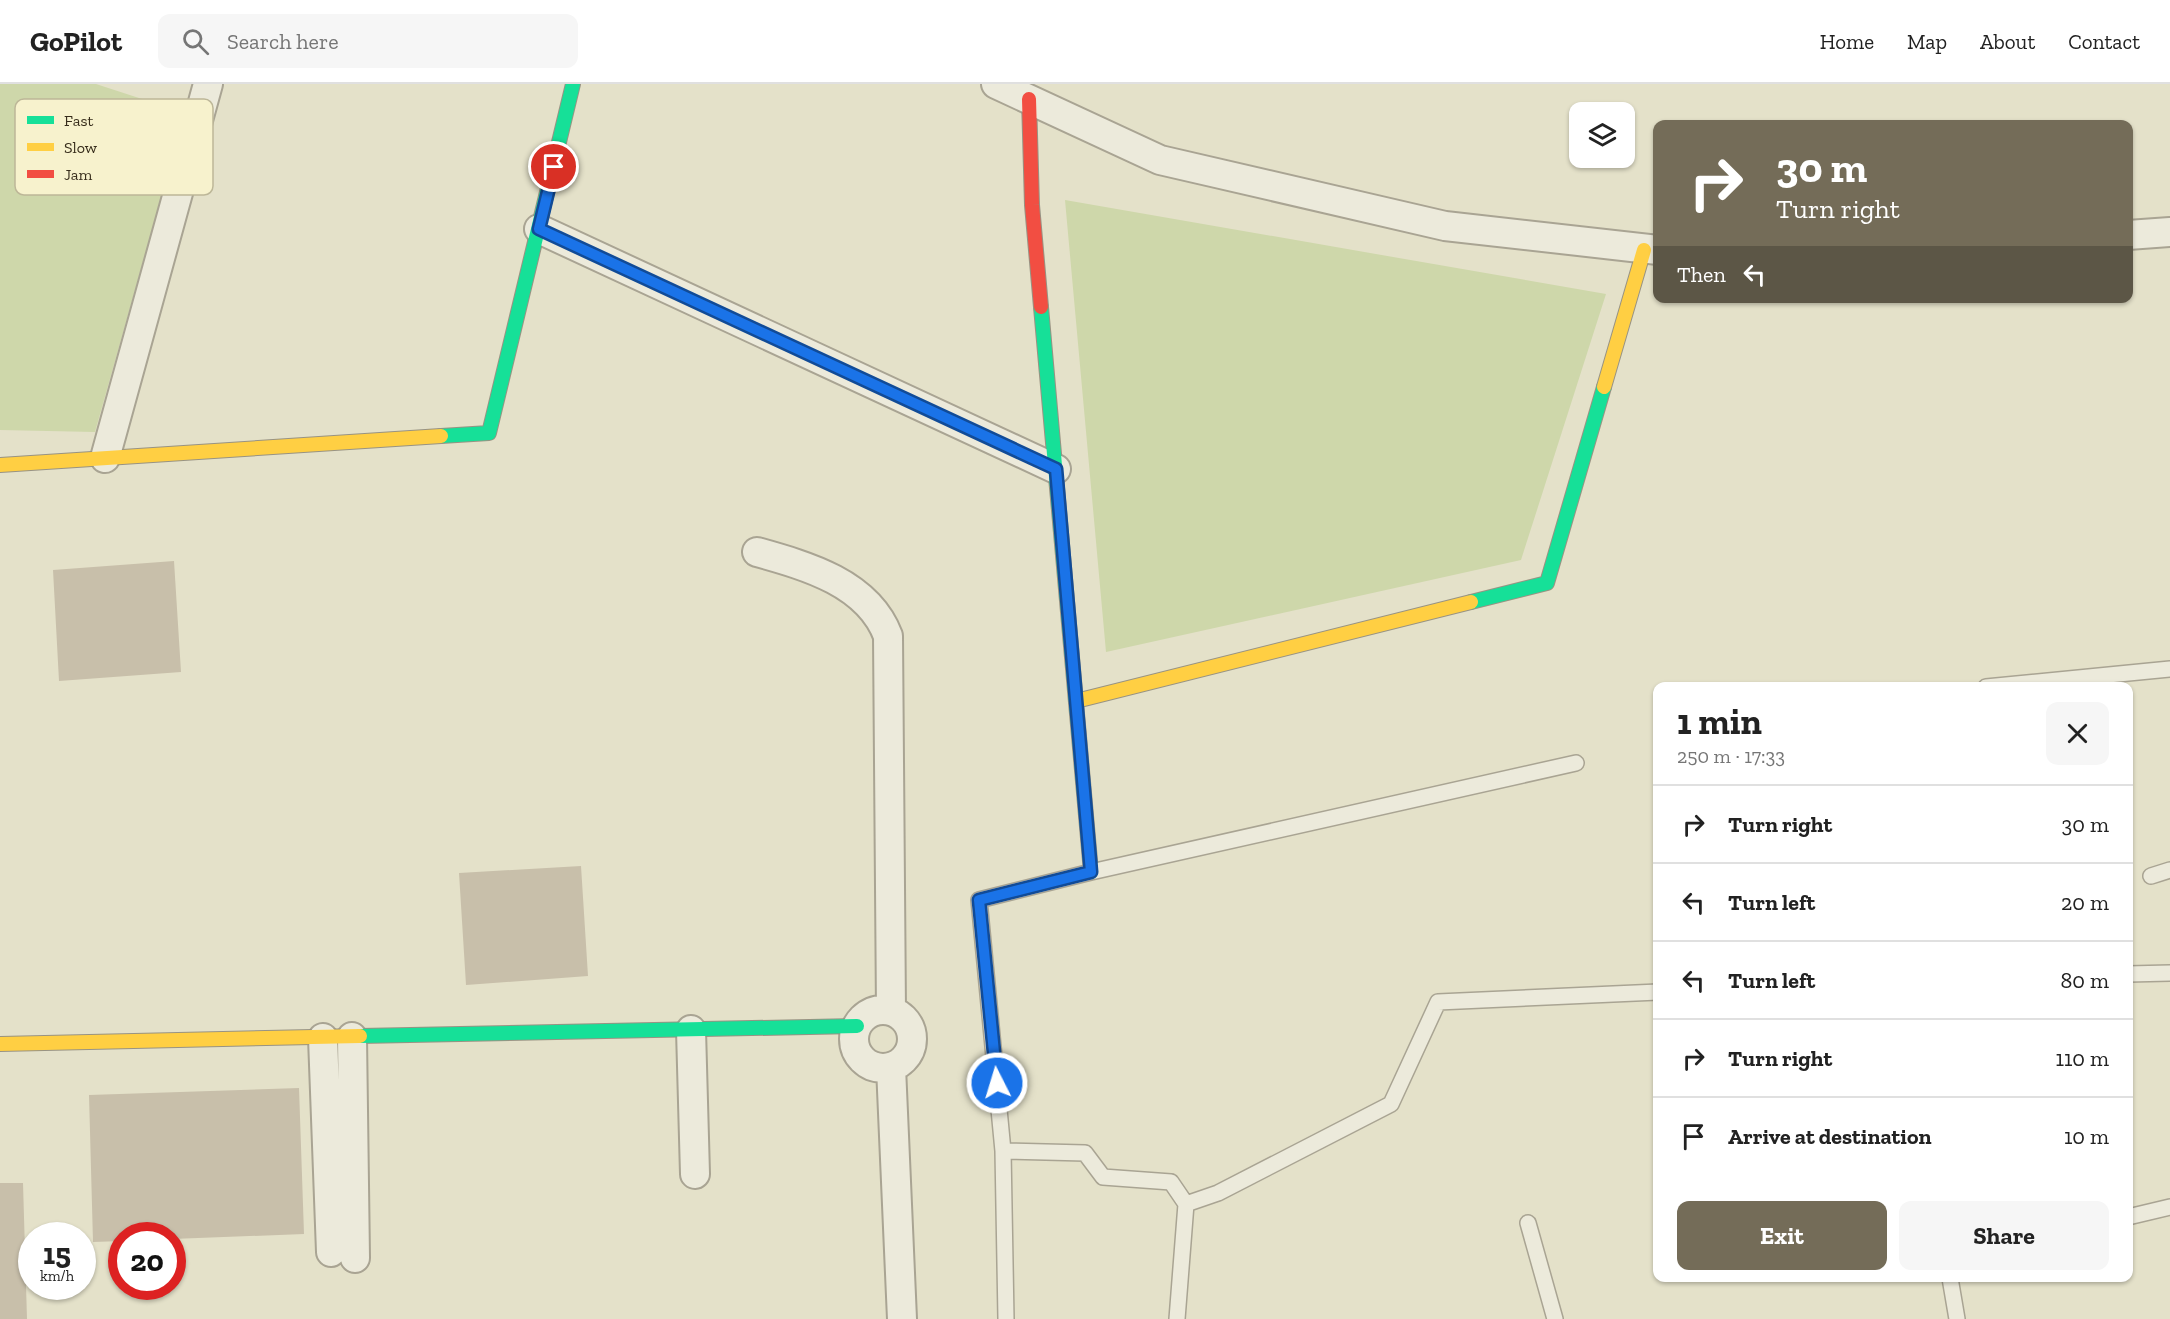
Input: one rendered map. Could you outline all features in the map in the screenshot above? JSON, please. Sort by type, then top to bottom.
[{"type":"street","points":[[204,99],[208,84]]},
{"type":"street","points":[[0,465],[489,433],[573,84]]},
{"type":"street","points":[[996,84],[1160,160],[1445,226],[1651,250],[1547,583],[1076,701]]},
{"type":"street","points":[[1029,99],[1032,205],[1091,872]]},
{"type":"street","points":[[105,458],[177,195]]},
{"type":"street","points":[[539,229],[1056,469]]},
{"type":"street","points":[[2133,235],[2170,232]]},
{"type":"street","points":[[757,552],[810,569],[859,594],[883,621],[888,636],[891,1011]]},
{"type":"street","points":[[891,1011],[907,1023],[912,1041],[906,1057],[891,1067],[873,1067],[858,1055],[854,1035],[857,1026],[871,1013],[891,1011]]},
{"type":"street","points":[[0,1044],[857,1026]]},
{"type":"street","points":[[691,1030],[695,1173]]},
{"type":"street","points":[[323,1038],[343,1255],[352,1037]]},
{"type":"street","points":[[891,1067],[902,1319]]},
{"type":"lane","points":[[2037,682],[2170,669]]},
{"type":"lane","points":[[1006,1319],[1003,1151],[979,900],[1091,872],[1576,763]]},
{"type":"lane","points":[[2151,876],[2170,870]]},
{"type":"lane","points":[[2133,974],[2170,973]]},
{"type":"lane","points":[[1186,1204],[1218,1193],[1391,1104],[1438,1002],[1653,992]]},
{"type":"lane","points":[[1003,1151],[1085,1153],[1103,1177],[1171,1182],[1186,1204],[1177,1319]]},
{"type":"lane","points":[[2133,1216],[2170,1207]]},
{"type":"lane","points":[[1528,1223],[1554,1319]]},
{"type":"lane","points":[[1951,1282],[1957,1319]]},
{"type":"green space","points":[[0,84],[96,84],[142,99],[15,99],[15,195],[162,195],[95,432],[0,430]]},
{"type":"green space","points":[[1065,200],[1606,294],[1521,560],[1106,652]]},
{"type":"building","points":[[174,561],[181,672],[59,681],[53,570]]},
{"type":"building","points":[[581,866],[588,976],[466,985],[459,873]]},
{"type":"building","points":[[299,1088],[304,1234],[186,1238],[186,1222],[108,1222],[108,1241],[96,1242],[96,1222],[92,1222],[89,1095]]},
{"type":"building","points":[[0,1183],[23,1183],[24,1222],[18,1222],[18,1300],[26,1300],[27,1319],[0,1319]]},
{"type":"traffic: fast","points":[[441,436],[489,433],[573,84]]},
{"type":"traffic: fast","points":[[1041,307],[1091,872]]},
{"type":"traffic: fast","points":[[1471,602],[1547,583],[1604,387]]},
{"type":"traffic: fast","points":[[360,1036],[857,1026]]},
{"type":"traffic: slow","points":[[1604,387],[1644,250]]},
{"type":"traffic: slow","points":[[0,465],[441,436]]},
{"type":"traffic: slow","points":[[1076,701],[1471,602]]},
{"type":"traffic: slow","points":[[0,1044],[360,1036]]},
{"type":"traffic: jam","points":[[1029,99],[1032,205],[1041,307]]},
{"type":"route","points":[[554,167],[539,229],[1056,469],[1091,872],[979,900],[997,1083]]}]
